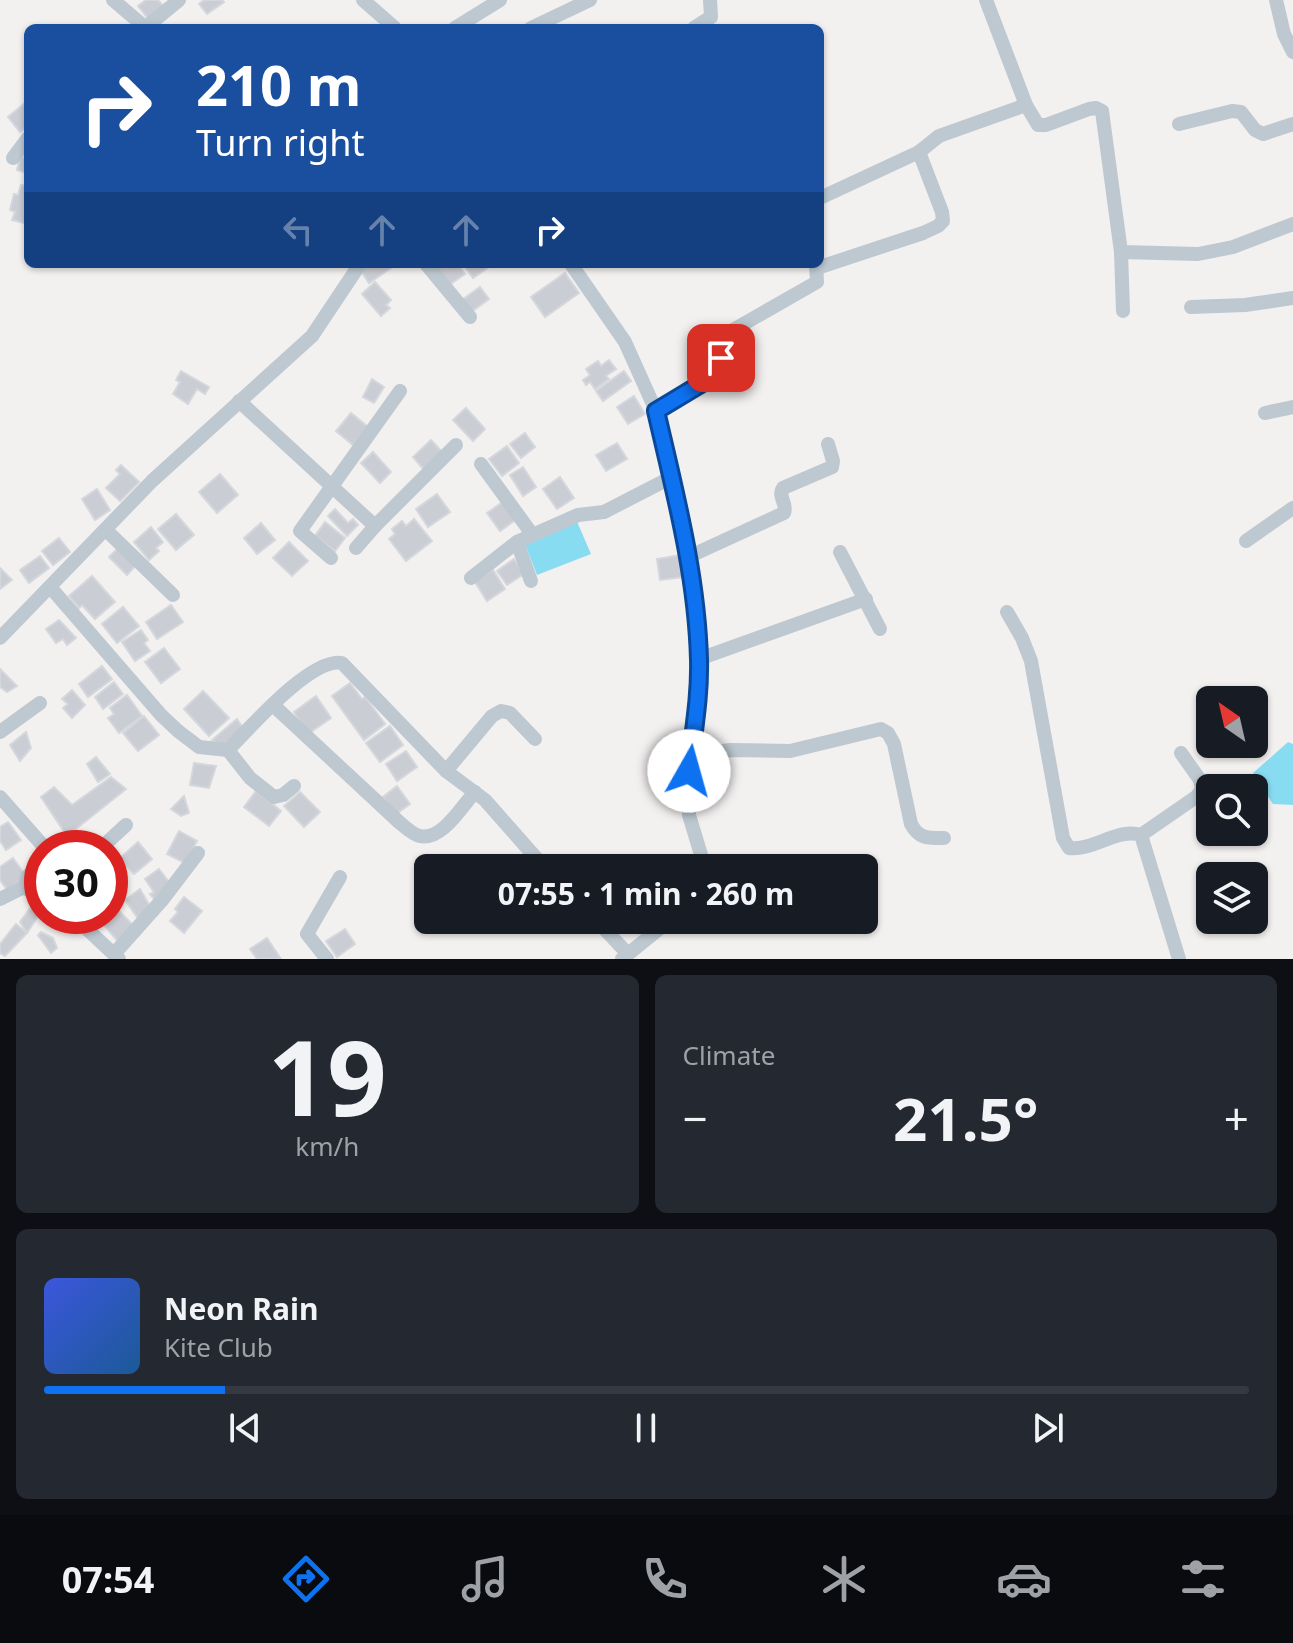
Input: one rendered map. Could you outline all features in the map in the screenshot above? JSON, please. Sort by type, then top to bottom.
[{"type":"street","points":[[113,0],[141,24]]},
{"type":"street","points":[[151,24],[179,0]]},
{"type":"street","points":[[363,0],[390,24]]},
{"type":"street","points":[[461,24],[500,0]]},
{"type":"street","points":[[539,24],[590,0]]},
{"type":"street","points":[[700,24],[711,17],[710,0]]},
{"type":"street","points":[[986,0],[1026,105],[1038,125],[1089,109],[1102,111],[1121,252],[1123,311]]},
{"type":"street","points":[[1276,0],[1284,34],[1293,52]]},
{"type":"street","points":[[824,196],[919,152],[939,136],[1026,105]]},
{"type":"street","points":[[1179,124],[1232,111],[1241,112],[1255,130],[1263,134],[1293,124]]},
{"type":"street","points":[[13,158],[24,143]]},
{"type":"street","points":[[824,264],[923,233],[943,221],[919,152]]},
{"type":"street","points":[[1121,252],[1198,254],[1233,247],[1293,224]]},
{"type":"street","points":[[2,632],[51,588],[152,481],[312,336],[357,268]]},
{"type":"street","points":[[429,268],[470,317]]},
{"type":"street","points":[[574,268],[625,342],[656,411],[672,477],[695,603],[699,697],[687,788],[689,815],[701,854]]},
{"type":"street","points":[[656,411],[714,376],[721,358],[717,339],[817,282],[816,268]]},
{"type":"street","points":[[1191,307],[1245,305],[1293,298]]},
{"type":"street","points":[[331,558],[300,531],[400,391]]},
{"type":"street","points":[[239,401],[375,526]]},
{"type":"street","points":[[1265,413],[1293,407]]},
{"type":"street","points":[[688,557],[784,513],[786,508],[780,495],[783,488],[832,467],[828,444]]},
{"type":"street","points":[[356,548],[456,445]]},
{"type":"street","points":[[481,464],[532,534]]},
{"type":"street","points":[[471,578],[532,534],[578,515],[604,512],[672,477]]},
{"type":"street","points":[[1246,541],[1293,508]]},
{"type":"street","points":[[106,530],[173,595]]},
{"type":"street","points":[[517,542],[531,581]]},
{"type":"street","points":[[840,552],[880,629]]},
{"type":"street","points":[[51,588],[178,731],[199,747],[228,750],[250,778],[274,797],[283,795],[294,786]]},
{"type":"street","points":[[699,659],[866,599]]},
{"type":"street","points":[[1007,612],[1031,661],[1063,838],[1069,848],[1081,849],[1130,833],[1141,835],[1196,797],[1202,790],[1200,780],[1181,753]]},
{"type":"street","points":[[228,750],[273,705],[322,666],[342,663],[446,771],[485,800],[533,854]]},
{"type":"street","points":[[0,732],[40,703]]},
{"type":"street","points":[[273,705],[418,836],[431,837],[441,831],[475,792]]},
{"type":"street","points":[[446,771],[492,716],[501,711],[510,713],[535,739]]},
{"type":"street","points":[[691,755],[730,750],[790,751],[881,729],[888,733],[894,744],[911,824],[916,834],[926,838],[944,838]]},
{"type":"street","points":[[0,797],[32,830]]},
{"type":"street","points":[[121,830],[126,825]]},
{"type":"street","points":[[1141,835],[1179,959]]},
{"type":"street","points":[[92,934],[116,956],[198,853]]},
{"type":"street","points":[[327,959],[307,934],[340,877]]},
{"type":"street","points":[[0,899],[24,887]]},
{"type":"street","points":[[607,934],[624,956],[652,934]]},
{"type":"water","points":[[575,517],[591,554],[537,575],[523,539]]},
{"type":"water","points":[[1288,742],[1293,744],[1293,805],[1273,804],[1268,796],[1268,774],[1253,773]]},
{"type":"building","points":[[146,0],[158,0],[166,9],[150,21],[138,6]]},
{"type":"building","points":[[204,0],[224,2],[207,14],[199,4]]},
{"type":"building","points":[[24,104],[24,129],[20,132],[8,117]]},
{"type":"building","points":[[20,157],[24,158],[24,172],[17,170]]},
{"type":"building","points":[[21,185],[24,185],[24,223],[12,220],[15,212],[10,210],[14,194],[18,195]]},
{"type":"building","points":[[365,268],[391,268],[369,283],[361,271]]},
{"type":"building","points":[[461,268],[465,274],[446,287],[434,270]]},
{"type":"building","points":[[466,268],[487,268],[473,278]]},
{"type":"building","points":[[565,273],[579,293],[545,317],[531,297]]},
{"type":"building","points":[[375,282],[391,300],[386,305],[390,308],[381,316],[362,294]]},
{"type":"building","points":[[480,287],[489,299],[471,312],[462,300]]},
{"type":"building","points":[[609,360],[616,369],[606,376],[609,379],[595,389],[590,382],[586,385],[583,380],[590,375],[586,369],[598,361],[601,366]]},
{"type":"building","points":[[181,371],[209,387],[205,394],[197,389],[188,404],[173,394],[180,382],[176,380]]},
{"type":"building","points":[[624,371],[631,381],[603,401],[596,391]]},
{"type":"building","points":[[372,379],[384,387],[374,403],[363,397]]},
{"type":"building","points":[[634,396],[645,414],[628,424],[617,407]]},
{"type":"building","points":[[466,408],[485,429],[473,441],[453,420]]},
{"type":"building","points":[[351,413],[368,427],[353,445],[336,431]]},
{"type":"building","points":[[525,433],[535,447],[521,458],[510,444]]},
{"type":"building","points":[[431,440],[445,455],[426,472],[413,457]]},
{"type":"building","points":[[617,443],[627,459],[606,471],[596,455]]},
{"type":"building","points":[[507,446],[519,463],[502,476],[489,459]]},
{"type":"building","points":[[373,452],[391,472],[380,483],[361,463]]},
{"type":"building","points":[[121,465],[139,482],[120,501],[106,488],[120,474],[116,470]]},
{"type":"building","points":[[523,467],[536,487],[523,496],[510,475]]},
{"type":"building","points":[[220,474],[238,495],[217,513],[199,492]]},
{"type":"building","points":[[560,477],[574,498],[557,509],[543,489]]},
{"type":"building","points":[[97,489],[110,510],[95,520],[82,499]]},
{"type":"building","points":[[437,494],[450,512],[428,527],[416,509]]},
{"type":"building","points":[[504,501],[517,519],[500,531],[487,513]]},
{"type":"building","points":[[335,509],[348,523],[353,519],[358,525],[347,536],[328,516]]},
{"type":"building","points":[[176,514],[194,535],[176,550],[158,529]]},
{"type":"building","points":[[414,519],[432,541],[406,561],[389,539],[395,534],[392,529],[402,521],[406,526]]},
{"type":"building","points":[[325,522],[345,538],[335,551],[315,536]]},
{"type":"building","points":[[261,523],[275,540],[257,554],[244,538]]},
{"type":"building","points":[[151,527],[163,542],[149,560],[134,542]]},
{"type":"building","points":[[59,538],[70,552],[53,565],[42,551]]},
{"type":"building","points":[[289,542],[308,561],[292,576],[273,558]]},
{"type":"building","points":[[120,546],[138,563],[127,575],[109,557]]},
{"type":"building","points":[[681,555],[684,577],[660,580],[657,559]]},
{"type":"building","points":[[40,556],[49,568],[29,583],[20,570]]},
{"type":"building","points":[[514,559],[524,574],[507,585],[497,571]]},
{"type":"building","points":[[0,568],[12,580],[0,589]]},
{"type":"building","points":[[493,570],[505,589],[487,601],[475,582]]},
{"type":"building","points":[[92,576],[115,602],[95,619],[69,596]]},
{"type":"building","points":[[171,605],[183,622],[157,639],[146,622]]},
{"type":"building","points":[[123,607],[139,626],[117,643],[102,624]]},
{"type":"building","points":[[59,620],[76,638],[67,645],[63,639],[56,643],[46,629]]},
{"type":"building","points":[[141,630],[148,640],[144,643],[150,651],[135,661],[122,642]]},
{"type":"building","points":[[164,648],[180,669],[161,683],[145,662]]},
{"type":"building","points":[[102,666],[112,679],[88,697],[79,684]]},
{"type":"building","points":[[0,669],[17,686],[7,692],[0,687]]},
{"type":"building","points":[[114,682],[123,694],[103,709],[95,697]]},
{"type":"building","points":[[350,683],[385,724],[364,740],[332,696]]},
{"type":"building","points":[[72,690],[85,705],[72,718],[63,708],[68,704],[62,699]]},
{"type":"building","points":[[203,691],[229,718],[209,736],[184,709]]},
{"type":"building","points":[[127,695],[142,716],[119,733],[108,718],[114,714],[110,708]]},
{"type":"building","points":[[316,696],[331,718],[308,734],[294,712]]},
{"type":"building","points":[[144,716],[159,735],[138,751],[123,733]]},
{"type":"building","points":[[237,719],[243,728],[222,746],[212,740]]},
{"type":"building","points":[[390,726],[403,745],[380,762],[366,743]]},
{"type":"building","points":[[26,732],[31,748],[20,761],[10,745]]},
{"type":"building","points":[[406,751],[417,767],[397,781],[386,764]]},
{"type":"building","points":[[96,757],[110,774],[98,782],[87,764]]},
{"type":"building","points":[[194,763],[216,766],[209,788],[190,785]]},
{"type":"building","points":[[111,777],[126,789],[75,830],[63,830],[41,797],[54,787],[72,805]]},
{"type":"building","points":[[397,786],[410,804],[396,814],[383,797]]},
{"type":"building","points":[[256,791],[281,811],[269,826],[244,807]]},
{"type":"building","points":[[300,792],[320,812],[304,827],[284,806]]},
{"type":"building","points":[[184,796],[189,813],[181,816],[171,809]]},
{"type":"building","points":[[8,822],[21,840],[6,850],[0,841],[0,827]]},
{"type":"building","points":[[179,831],[197,841],[185,863],[167,854]]},
{"type":"building","points":[[138,842],[152,859],[134,874],[128,867],[128,851]]},
{"type":"building","points":[[13,858],[24,873],[10,894],[0,880],[0,867]]},
{"type":"building","points":[[159,869],[172,886],[154,899],[150,894],[154,892],[145,879]]},
{"type":"building","points":[[140,889],[152,910],[139,920],[128,904],[128,898]]},
{"type":"building","points":[[184,897],[202,911],[184,933],[170,921]]},
{"type":"building","points":[[128,920],[134,926],[128,934]]},
{"type":"building","points":[[16,924],[26,934],[5,956],[0,953],[0,944]]},
{"type":"building","points":[[345,929],[355,944],[337,957],[326,941]]},
{"type":"building","points":[[112,934],[128,934],[120,944]]},
{"type":"building","points":[[38,935],[53,938],[57,948],[51,953]]},
{"type":"building","points":[[267,938],[281,959],[257,959],[250,949]]},
{"type":"route","points":[[689,771],[699,697],[695,603],[672,477],[656,411],[714,376],[721,358]]}]
